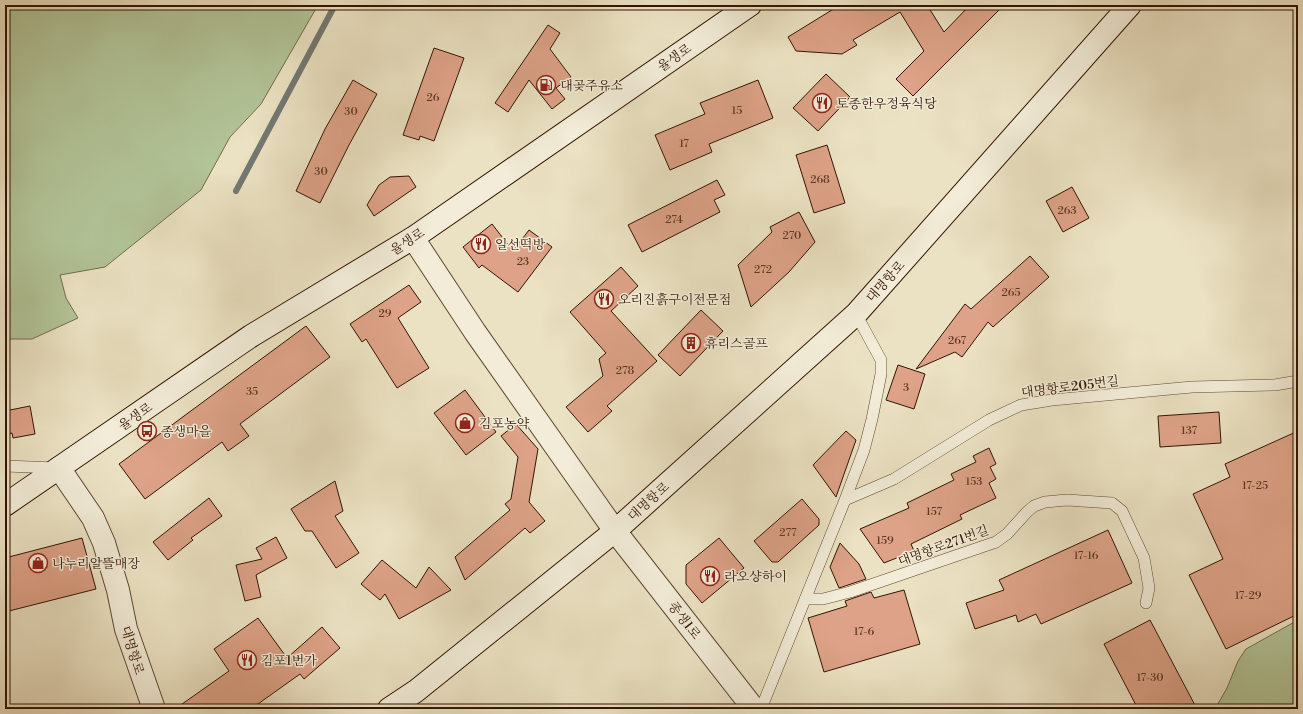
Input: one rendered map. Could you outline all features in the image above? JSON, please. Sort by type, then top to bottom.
[{"type":"street","name":"율생로","points":[[5,505],[251,336],[414,238],[750,5]]},
{"type":"street","name":"대명항로","points":[[389,709],[416,691],[615,531],[856,314],[1129,5]]},
{"type":"street","name":"대명항로","points":[[414,238],[475,332],[615,531]]},
{"type":"street","name":"대명항로","points":[[59,468],[93,518],[104,543],[118,590],[126,629],[154,709]]},
{"type":"street","name":"종생1로","points":[[615,531],[754,709]]},
{"type":"lane","points":[[761,709],[864,450],[881,374],[881,360],[856,314]]},
{"type":"lane","name":"대명항로205번길","points":[[845,500],[894,479],[989,420],[1021,405],[1052,400],[1192,387],[1275,385],[1298,381]]},
{"type":"lane","points":[[5,466],[59,468]]},
{"type":"lane","name":"대명항로271번길","points":[[805,599],[823,599],[850,592],[996,542],[1007,534],[1034,506],[1045,502],[1067,500],[1112,503],[1122,511],[1144,558],[1149,588],[1146,603]]},
{"type":"green space","points":[[5,5],[318,5],[261,104],[230,137],[201,190],[105,267],[60,275],[66,298],[78,318],[32,339],[9,339],[5,341]]},
{"type":"green space","points":[[1298,620],[1298,709],[1215,709],[1227,688],[1238,661],[1246,649]]},
{"type":"building","points":[[840,5],[927,5],[944,32],[970,5],[1004,5],[913,96],[896,79],[924,51],[900,12],[853,40],[857,45],[842,54],[796,51],[788,37]]},
{"type":"building","points":[[548,25],[560,33],[550,49],[571,77],[556,88],[565,99],[552,109],[529,80],[508,112],[495,103]]},
{"type":"building","points":[[434,48],[464,58],[434,141],[420,136],[419,140],[403,135]]},
{"type":"building","name":"토종한우정육식당","points":[[826,74],[850,97],[818,131],[793,108]]},
{"type":"building","points":[[353,80],[377,94],[320,203],[296,191],[325,129]]},
{"type":"building","points":[[758,80],[773,118],[709,144],[712,152],[670,170],[655,135],[705,114],[700,103]]},
{"type":"building","points":[[827,145],[845,203],[814,213],[796,155]]},
{"type":"building","points":[[409,176],[416,187],[374,216],[367,205],[379,185],[390,177]]},
{"type":"building","points":[[717,180],[725,195],[714,200],[720,212],[642,252],[628,225]]},
{"type":"building","points":[[1072,187],[1089,218],[1063,232],[1046,201]]},
{"type":"building","points":[[799,212],[815,242],[789,272],[751,307],[738,265],[772,232],[770,227]]},
{"type":"building","points":[[492,224],[513,251],[529,230],[552,247],[518,292],[482,265],[479,268],[463,247]]},
{"type":"building","points":[[1030,256],[1049,277],[993,327],[988,322],[962,357],[955,352],[916,369],[965,304],[971,309]]},
{"type":"building","points":[[621,267],[638,286],[611,311],[657,361],[607,406],[612,411],[588,432],[566,407],[603,376],[599,359],[606,353],[570,312]]},
{"type":"building","points":[[409,285],[421,302],[398,318],[429,368],[397,388],[366,339],[362,342],[350,324]]},
{"type":"building","name":"휴리스골프","points":[[701,310],[723,331],[680,376],[658,355]]},
{"type":"building","points":[[306,326],[330,357],[240,424],[249,436],[228,451],[222,442],[145,499],[119,464]]},
{"type":"building","points":[[898,365],[925,374],[914,409],[886,400]]},
{"type":"building","name":"김포농약","points":[[465,390],[496,432],[466,455],[434,413]]},
{"type":"building","points":[[30,406],[35,434],[13,438],[12,433],[5,435],[5,411]]},
{"type":"building","points":[[1219,412],[1221,443],[1160,447],[1158,416]]},
{"type":"building","points":[[516,424],[538,449],[529,502],[545,521],[530,533],[525,528],[465,580],[455,557],[510,510],[505,504],[511,499],[518,457],[501,436]]},
{"type":"building","points":[[846,431],[856,440],[836,497],[813,465]]},
{"type":"building","points":[[1298,431],[1298,614],[1226,649],[1189,575],[1223,559],[1193,494],[1230,477],[1225,464]]},
{"type":"building","points":[[989,448],[996,464],[990,467],[996,479],[989,483],[996,498],[960,515],[962,519],[911,544],[914,551],[884,563],[860,529],[909,508],[907,503],[954,480],[951,474],[976,462],[973,456]]},
{"type":"building","points":[[335,481],[343,511],[335,516],[359,553],[336,568],[312,531],[305,531],[291,509]]},
{"type":"building","points":[[209,498],[222,516],[191,538],[193,540],[168,560],[153,542]]},
{"type":"building","points":[[802,499],[819,519],[819,525],[778,562],[772,562],[754,541]]},
{"type":"building","points":[[1108,530],[1132,583],[1041,624],[1036,614],[1018,622],[1016,615],[975,629],[966,603],[1004,590],[999,580]]},
{"type":"building","points":[[276,537],[287,558],[256,575],[261,597],[245,601],[236,565],[262,559],[256,548]]},
{"type":"building","points":[[82,538],[96,589],[5,612],[5,558]]},
{"type":"building","name":"라오샹하이","points":[[719,538],[744,568],[702,603],[686,584],[686,565]]},
{"type":"building","points":[[840,543],[859,564],[866,579],[839,588],[830,567]]},
{"type":"building","points":[[382,560],[416,588],[429,567],[451,590],[399,619],[385,594],[380,600],[361,584]]},
{"type":"building","points":[[904,590],[920,644],[824,672],[808,618],[847,606],[845,601],[871,592],[874,598]]},
{"type":"building","name":"김포1번가","points":[[258,618],[287,658],[322,627],[340,648],[304,679],[300,674],[251,709],[175,709],[229,671],[214,649]]},
{"type":"building","points":[[1150,620],[1197,709],[1138,709],[1104,644]]},
{"type":"waterway","points":[[236,191],[335,5]]},
{"type":"place","name":"대곶주유소","points":[[546,85]]},
{"type":"place","name":"토종한우정육식당","points":[[822,103]]},
{"type":"place","name":"일선떡방","points":[[481,244]]},
{"type":"place","name":"오리진흙구이전문점","points":[[604,299]]},
{"type":"place","name":"휴리스골프","points":[[691,343]]},
{"type":"place","name":"김포농약","points":[[465,423]]},
{"type":"place","name":"종생마을","points":[[147,431]]},
{"type":"place","name":"나누리알뜰매장","points":[[38,563]]},
{"type":"place","name":"라오샹하이","points":[[710,576]]},
{"type":"place","name":"김포1번가","points":[[247,660]]}]
